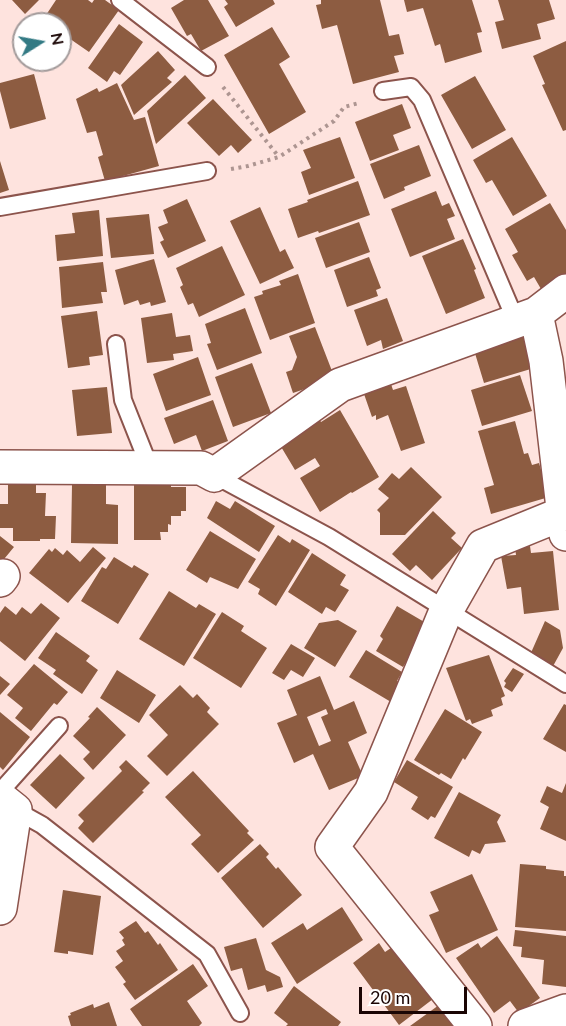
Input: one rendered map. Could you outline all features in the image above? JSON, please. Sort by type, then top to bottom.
[{"type":"street","points":[[0,467],[201,468],[214,475],[340,385],[526,317],[566,291]]},
{"type":"street","points":[[476,1026],[332,847],[371,792],[446,611],[483,546],[565,524],[546,361],[526,317]]},
{"type":"street","points":[[0,908],[5,800]]},
{"type":"street","points":[[525,1026],[566,1011]]},
{"type":"lane","points":[[120,0],[207,67]]},
{"type":"lane","points":[[383,91],[411,87],[422,100],[526,317]]},
{"type":"lane","points":[[0,207],[207,171]]},
{"type":"lane","points":[[116,344],[123,400],[150,468]]},
{"type":"lane","points":[[214,475],[329,537],[566,684]]},
{"type":"lane","points":[[58,726],[5,800],[42,825],[207,954],[240,1013]]},
{"type":"path","points":[[207,67],[279,158]]},
{"type":"path","points":[[207,171],[248,166],[279,158],[334,121],[344,107],[377,99],[383,91]]},
{"type":"building","points":[[12,0],[39,0],[27,12],[23,12]]},
{"type":"building","points":[[56,0],[88,0],[92,3],[94,0],[105,0],[119,10],[89,52],[72,40],[72,12],[48,12]]},
{"type":"building","points":[[184,0],[208,0],[229,36],[201,51],[191,34],[187,36],[171,8]]},
{"type":"building","points":[[225,0],[273,0],[275,4],[236,27],[224,7],[228,4]]},
{"type":"building","points":[[321,0],[380,0],[389,36],[399,34],[404,54],[394,56],[399,72],[353,84],[337,25],[322,29],[316,5],[321,4]]},
{"type":"building","points":[[404,0],[472,0],[482,32],[477,33],[482,52],[445,63],[440,44],[435,46],[423,8],[407,12]]},
{"type":"building","points":[[498,0],[549,0],[555,19],[537,24],[541,39],[502,49],[495,22],[504,20]]},
{"type":"building","points":[[119,24],[143,42],[120,75],[114,71],[107,82],[88,68]]},
{"type":"building","points":[[272,27],[290,57],[279,64],[306,112],[269,134],[224,55]]},
{"type":"building","points":[[566,41],[566,130],[563,131],[542,85],[545,84],[533,56]]},
{"type":"building","points":[[158,51],[175,70],[167,78],[172,82],[134,115],[121,85]]},
{"type":"building","points":[[34,74],[46,119],[10,129],[0,83]]},
{"type":"building","points":[[185,75],[206,98],[156,144],[147,111]]},
{"type":"building","points":[[475,76],[506,130],[472,149],[441,95]]},
{"type":"building","points":[[117,83],[134,120],[145,117],[159,166],[105,181],[98,157],[103,155],[96,131],[87,133],[76,99],[97,88],[99,92]]},
{"type":"building","points":[[213,99],[252,140],[238,153],[231,145],[219,156],[187,123]]},
{"type":"building","points":[[402,104],[411,128],[393,135],[399,150],[370,161],[355,122]]},
{"type":"building","points":[[340,137],[355,178],[309,195],[301,172],[311,168],[303,150]]},
{"type":"building","points":[[512,137],[547,196],[513,216],[492,180],[486,183],[473,160]]},
{"type":"building","points":[[419,145],[431,176],[404,187],[405,190],[384,199],[370,164]]},
{"type":"building","points":[[0,161],[9,190],[0,193]]},
{"type":"building","points":[[358,181],[370,215],[298,238],[288,209]]},
{"type":"building","points":[[436,191],[442,206],[449,203],[455,216],[447,219],[455,239],[410,257],[391,209]]},
{"type":"building","points":[[187,199],[206,241],[168,258],[160,242],[164,240],[158,227],[168,223],[163,210]]},
{"type":"building","points":[[550,203],[566,230],[566,274],[541,289],[534,277],[527,281],[512,255],[518,252],[505,229]]},
{"type":"building","points":[[260,207],[280,252],[285,249],[294,268],[260,284],[230,221]]},
{"type":"building","points":[[99,210],[103,256],[57,261],[55,235],[75,233],[72,213]]},
{"type":"building","points":[[149,214],[154,254],[111,258],[106,218]]},
{"type":"building","points":[[359,222],[370,252],[326,268],[315,238]]},
{"type":"building","points":[[463,239],[485,298],[446,314],[422,256]]},
{"type":"building","points":[[222,246],[245,295],[199,317],[193,303],[188,305],[180,287],[183,285],[176,268]]},
{"type":"building","points":[[369,257],[381,288],[376,290],[378,296],[347,307],[334,270]]},
{"type":"building","points":[[154,259],[166,302],[151,306],[150,302],[140,305],[138,300],[124,305],[115,270]]},
{"type":"building","points":[[103,262],[107,292],[101,292],[103,303],[62,308],[59,267]]},
{"type":"building","points":[[298,274],[315,323],[270,340],[254,297],[263,294],[262,291],[281,285],[279,281]]},
{"type":"building","points":[[387,298],[403,341],[383,349],[381,340],[367,346],[354,310]]},
{"type":"building","points":[[245,308],[262,353],[217,370],[207,344],[211,343],[205,324]]},
{"type":"building","points":[[97,311],[103,355],[89,357],[90,365],[68,368],[61,316]]},
{"type":"building","points":[[172,313],[176,337],[190,335],[193,351],[173,354],[174,360],[147,363],[141,318]]},
{"type":"building","points":[[315,327],[332,371],[326,374],[328,381],[293,393],[286,372],[292,370],[297,357],[289,336]]},
{"type":"building","points":[[524,334],[534,368],[484,383],[474,350]]},
{"type":"building","points":[[198,357],[211,395],[166,411],[153,374]]},
{"type":"building","points":[[252,363],[271,413],[233,427],[215,377]]},
{"type":"building","points":[[520,375],[532,411],[482,426],[471,390]]},
{"type":"building","points":[[391,384],[393,390],[406,386],[425,443],[401,451],[388,415],[376,420],[376,415],[372,417],[364,394]]},
{"type":"building","points":[[107,387],[112,433],[77,436],[72,390]]},
{"type":"building","points":[[213,400],[228,441],[202,451],[196,435],[174,444],[164,418]]},
{"type":"building","points":[[340,410],[379,477],[320,512],[300,478],[320,466],[315,458],[295,470],[280,445],[306,430],[304,425],[318,417],[321,422]]},
{"type":"building","points":[[515,421],[524,454],[528,453],[532,465],[539,463],[549,497],[491,514],[484,488],[494,485],[478,431]]},
{"type":"building","points":[[411,467],[442,497],[405,535],[380,535],[380,513],[377,510],[389,498],[378,489],[392,473],[399,479]]},
{"type":"building","points":[[134,482],[171,483],[171,487],[186,487],[186,511],[181,511],[181,516],[171,516],[168,532],[160,532],[161,540],[134,540]]},
{"type":"building","points":[[8,483],[36,484],[36,493],[46,493],[45,516],[56,516],[55,539],[13,541],[13,528],[0,528],[0,504],[8,504]]},
{"type":"building","points":[[72,485],[106,485],[106,504],[118,505],[118,544],[71,543]]},
{"type":"building","points":[[216,501],[230,509],[235,501],[275,526],[259,552],[207,518]]},
{"type":"building","points":[[433,511],[456,533],[451,538],[462,548],[432,580],[416,565],[410,571],[392,554]]},
{"type":"building","points":[[210,531],[256,559],[238,589],[210,577],[207,583],[186,570]]},
{"type":"building","points":[[278,535],[290,543],[292,539],[310,550],[276,606],[258,594],[260,589],[248,582]]},
{"type":"building","points":[[0,536],[14,547],[0,564]]},
{"type":"building","points":[[530,546],[531,553],[553,551],[559,610],[524,614],[521,587],[507,589],[501,556],[516,555],[515,548]]},
{"type":"building","points":[[93,547],[106,558],[68,603],[29,573],[49,549],[52,552],[55,548],[63,555],[67,550],[80,562]]},
{"type":"building","points":[[312,553],[346,575],[340,585],[349,590],[335,612],[326,607],[322,614],[288,592]]},
{"type":"building","points":[[114,557],[132,568],[134,565],[149,574],[118,624],[81,601],[102,567],[106,569]]},
{"type":"building","points":[[169,591],[196,608],[199,604],[216,614],[184,666],[139,639]]},
{"type":"building","points":[[41,603],[60,618],[25,661],[0,641],[0,613],[5,606],[16,615],[22,607],[31,614]]},
{"type":"building","points":[[397,606],[426,623],[416,639],[419,641],[403,667],[376,651],[383,639],[380,636]]},
{"type":"building","points":[[222,612],[244,626],[241,631],[267,648],[241,688],[193,658]]},
{"type":"building","points":[[338,620],[357,631],[335,667],[304,648],[319,623]]},
{"type":"building","points":[[545,621],[560,630],[563,648],[552,668],[530,655]]},
{"type":"building","points":[[56,632],[90,656],[86,661],[98,670],[82,694],[53,674],[56,670],[38,658]]},
{"type":"building","points":[[291,644],[315,658],[303,677],[291,670],[284,680],[272,673]]},
{"type":"building","points":[[366,650],[402,672],[397,681],[402,684],[391,702],[349,677]]},
{"type":"building","points":[[489,655],[505,696],[501,698],[503,705],[491,710],[493,716],[472,724],[470,719],[466,721],[446,668]]},
{"type":"building","points":[[34,664],[68,692],[57,705],[54,703],[31,731],[15,718],[23,708],[7,695]]},
{"type":"building","points":[[513,668],[524,674],[512,692],[504,687],[506,683],[504,681]]},
{"type":"building","points":[[117,670],[156,695],[139,723],[100,698]]},
{"type":"building","points":[[0,676],[10,684],[0,695]]},
{"type":"building","points":[[320,676],[334,710],[354,701],[367,733],[348,742],[363,776],[329,790],[313,754],[294,763],[277,723],[297,715],[287,690]],"holes":[[[326,709],[328,714],[321,717],[331,741],[319,746],[307,717]]]},
{"type":"building","points":[[180,685],[193,698],[197,694],[210,708],[207,712],[219,724],[167,776],[147,756],[168,735],[149,715]]},
{"type":"building","points":[[564,704],[566,705],[566,752],[543,739]]},
{"type":"building","points":[[97,707],[126,735],[93,770],[83,759],[90,752],[73,736]]},
{"type":"building","points":[[445,709],[482,732],[451,779],[441,773],[439,775],[414,760]]},
{"type":"building","points":[[0,712],[30,737],[3,770],[0,767]]},
{"type":"building","points":[[60,754],[85,778],[56,809],[30,785]]},
{"type":"building","points":[[126,760],[150,783],[142,791],[144,792],[93,843],[78,828],[84,821],[78,815],[122,771],[119,767]]},
{"type":"building","points":[[407,760],[453,787],[435,818],[431,816],[428,820],[411,809],[418,797],[394,782]]},
{"type":"building","points":[[193,771],[249,831],[247,833],[254,840],[218,873],[191,844],[201,835],[165,797]]},
{"type":"building","points":[[566,783],[566,841],[540,829],[549,807],[540,802],[547,786],[562,793]]},
{"type":"building","points":[[459,792],[501,815],[497,822],[506,842],[485,844],[480,854],[472,850],[469,857],[434,838]]},
{"type":"building","points":[[260,844],[269,854],[266,857],[276,869],[278,867],[302,895],[263,928],[221,878]]},
{"type":"building","points":[[520,864],[546,866],[546,869],[564,871],[564,876],[566,876],[566,931],[515,927]]},
{"type":"building","points":[[472,874],[498,930],[446,953],[429,915],[439,911],[430,892]]},
{"type":"building","points":[[63,890],[101,896],[93,955],[68,951],[68,954],[54,952]]},
{"type":"building","points":[[342,907],[363,940],[297,984],[271,943],[303,923],[307,930]]},
{"type":"building","points":[[136,921],[145,933],[148,931],[158,945],[160,943],[178,970],[135,1000],[123,984],[126,982],[115,967],[123,961],[116,951],[125,945],[122,940],[124,938],[119,932]]},
{"type":"building","points":[[515,930],[566,936],[566,987],[542,984],[544,960],[521,957],[522,947],[513,946]]},
{"type":"building","points":[[497,936],[540,998],[519,1013],[510,1001],[494,1013],[456,958],[478,943],[481,948]]},
{"type":"building","points":[[256,938],[266,970],[280,977],[283,987],[267,992],[265,985],[248,990],[242,968],[231,971],[224,947]]},
{"type":"building","points":[[379,943],[385,952],[394,946],[433,999],[399,1025],[353,963]]},
{"type":"building","points":[[193,964],[208,986],[187,1001],[202,1023],[199,1026],[142,1026],[130,1009]]},
{"type":"building","points":[[294,986],[341,1022],[338,1026],[286,1026],[288,1024],[274,1013]]},
{"type":"building","points":[[109,1002],[117,1026],[71,1026],[68,1016],[71,1015],[70,1013],[93,1004],[94,1008]]},
{"type":"building","points":[[439,1005],[455,1026],[410,1026]]}]
